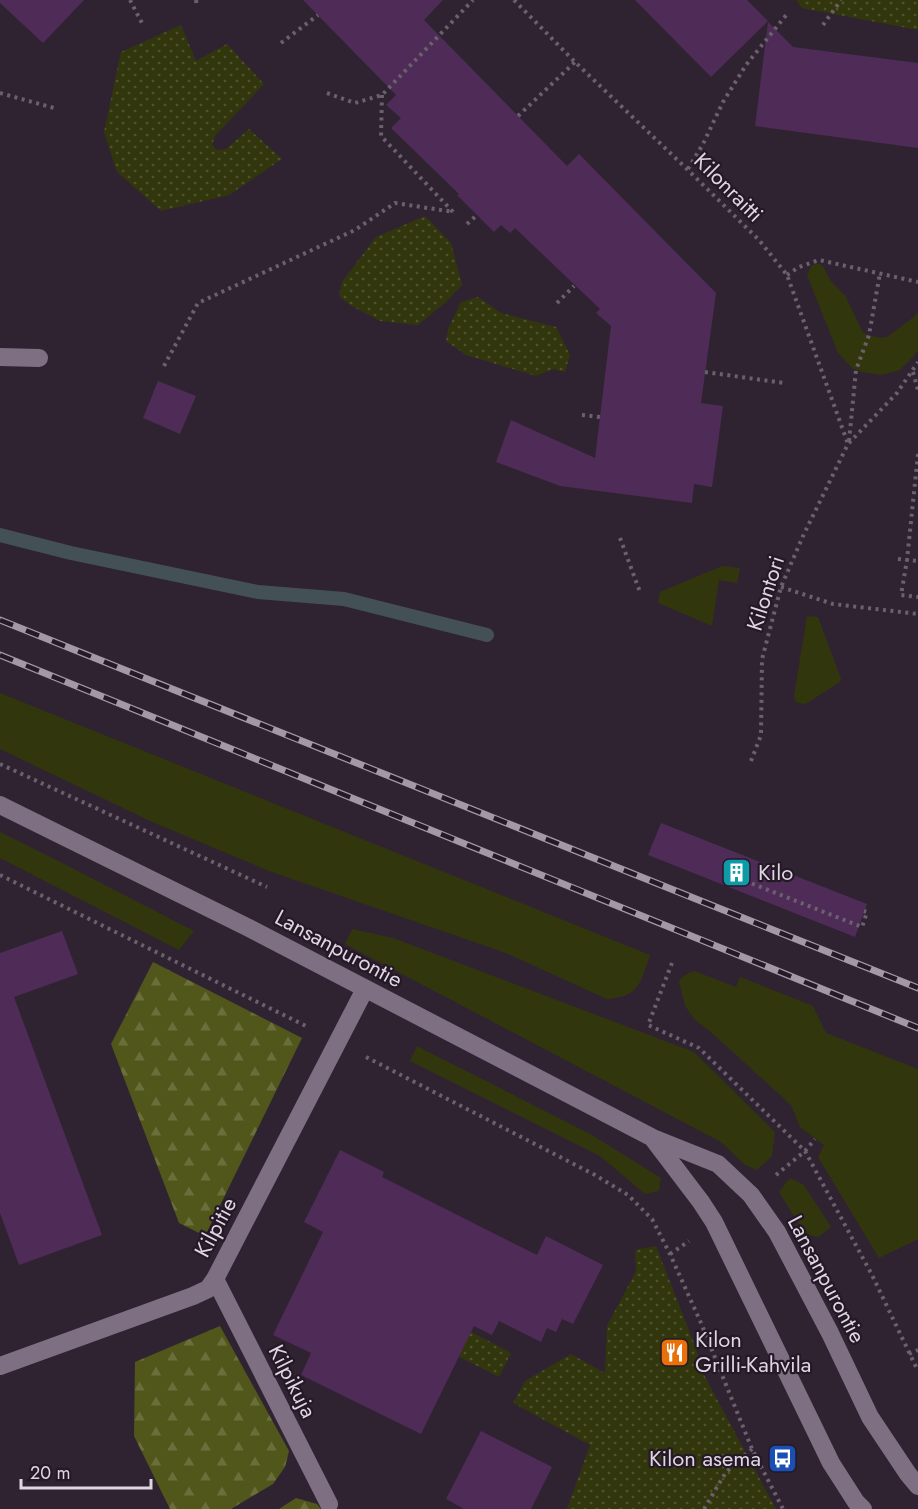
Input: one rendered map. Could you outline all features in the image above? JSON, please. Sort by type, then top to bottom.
[{"type":"street","points":[[0,357],[39,358]]},
{"type":"street","name":"Lansanpurontie","points":[[0,805],[236,921],[652,1138],[718,1164],[752,1195],[777,1232],[830,1333],[870,1417],[918,1486]]},
{"type":"street","name":"Kilpitie","points":[[0,1366],[208,1289],[365,989]]},
{"type":"street","name":"Lansanpurontie","points":[[652,1138],[714,1222],[831,1463],[863,1509]]},
{"type":"street","name":"Kilpikuja","points":[[215,1279],[329,1504]]},
{"type":"path","points":[[130,0],[143,25]]},
{"type":"path","points":[[196,0],[197,7]]},
{"type":"path","points":[[327,93],[355,103],[382,95],[473,0]]},
{"type":"path","name":"Kilonraitti","points":[[514,0],[759,240],[787,275],[848,444]]},
{"type":"path","points":[[823,25],[841,0]]},
{"type":"path","points":[[688,170],[740,74],[787,14]]},
{"type":"path","points":[[281,43],[318,15]]},
{"type":"path","points":[[518,117],[575,62]]},
{"type":"path","points":[[0,93],[54,108]]},
{"type":"path","points":[[164,366],[198,303],[355,230],[395,203],[453,212],[381,136],[382,95]]},
{"type":"path","points":[[467,224],[477,215]]},
{"type":"path","points":[[787,275],[799,267],[819,260],[918,282]]},
{"type":"path","points":[[848,444],[856,370],[869,335],[879,273]]},
{"type":"path","points":[[557,303],[574,286]]},
{"type":"path","points":[[848,444],[897,393],[918,362]]},
{"type":"path","points":[[912,371],[918,390]]},
{"type":"path","points":[[705,372],[784,383]]},
{"type":"path","points":[[582,415],[600,417]]},
{"type":"path","name":"Kilontori","points":[[752,761],[761,735],[762,658],[781,587],[802,536],[848,444]]},
{"type":"path","points":[[918,454],[901,595],[918,597]]},
{"type":"path","points":[[620,538],[640,592]]},
{"type":"path","points":[[898,558],[918,561]]},
{"type":"path","points":[[781,587],[833,604],[918,614]]},
{"type":"path","points":[[0,764],[267,887]]},
{"type":"path","points":[[0,875],[338,1042],[595,1175],[628,1195],[652,1219],[670,1254],[752,1449],[783,1509]]},
{"type":"path","points":[[738,879],[862,927],[867,912],[864,911]]},
{"type":"path","points":[[672,963],[648,1025],[699,1048],[805,1151],[872,1275],[918,1371]]},
{"type":"path","points":[[805,1151],[816,1139]]},
{"type":"path","points":[[909,1354],[918,1350]]},
{"type":"path","points":[[704,1509],[726,1472],[752,1449]]},
{"type":"green space","points":[[796,0],[918,0],[918,30],[802,8]]},
{"type":"green space","points":[[181,25],[196,61],[227,44],[264,84],[215,136],[212,145],[217,150],[226,149],[249,129],[282,159],[229,195],[161,211],[117,172],[104,132],[121,52]]},
{"type":"green space","points":[[425,216],[451,243],[462,285],[446,302],[418,325],[380,321],[350,305],[339,296],[342,282],[376,237]]},
{"type":"green space","points":[[816,264],[824,268],[830,280],[846,297],[863,333],[885,337],[918,312],[918,350],[900,370],[882,375],[862,372],[852,368],[838,353],[807,275],[812,265]]},
{"type":"green space","points":[[478,297],[501,313],[556,327],[570,355],[565,372],[553,369],[536,376],[466,355],[446,341],[448,329],[461,302]]},
{"type":"green space","points":[[722,566],[740,568],[737,583],[719,580],[712,626],[658,603],[660,592]]},
{"type":"green space","points":[[807,616],[818,617],[841,679],[840,682],[803,704],[796,702],[794,696]]},
{"type":"green space","points":[[0,693],[650,955],[641,980],[633,991],[626,995],[607,999],[506,953],[269,871],[150,821],[0,749]]},
{"type":"green space","points":[[0,832],[194,931],[179,950],[0,858]]},
{"type":"green space","points":[[352,929],[393,938],[694,1052],[775,1132],[772,1156],[757,1170],[745,1165],[721,1142],[345,944]]},
{"type":"green space","points":[[153,962],[302,1038],[205,1236],[179,1223],[111,1044]]},
{"type":"green space","points":[[694,971],[736,987],[740,977],[813,1006],[826,1033],[918,1069],[918,1239],[879,1258],[818,1157],[824,1145],[800,1127],[791,1105],[695,1020],[685,1006],[679,981]]},
{"type":"green space","points":[[417,1046],[592,1135],[661,1178],[659,1191],[645,1194],[600,1156],[410,1061]]},
{"type":"green space","points":[[790,1178],[804,1185],[831,1227],[818,1237],[805,1234],[779,1192]]},
{"type":"green space","points":[[656,1246],[704,1375],[776,1509],[567,1509],[590,1445],[513,1403],[525,1381],[571,1354],[605,1373],[607,1326],[636,1271],[635,1250]]},
{"type":"green space","points":[[449,1320],[511,1353],[499,1377],[436,1345]]},
{"type":"green space","points":[[220,1326],[289,1451],[285,1467],[273,1484],[231,1509],[170,1509],[134,1436],[135,1362]]},
{"type":"green space","points":[[296,1498],[317,1504],[321,1509],[279,1509]]},
{"type":"building","points":[[0,0],[84,0],[43,43],[0,3]]},
{"type":"building","points":[[303,0],[443,0],[424,20],[567,166],[579,154],[716,293],[701,403],[723,406],[712,487],[694,484],[692,503],[560,486],[496,462],[511,420],[595,458],[611,326],[596,313],[600,309],[515,228],[510,233],[501,225],[494,232],[457,195],[459,194],[391,128],[401,118],[386,105],[396,95]]},
{"type":"building","points":[[635,0],[747,0],[768,21],[711,77]]},
{"type":"building","points":[[768,22],[793,47],[918,63],[918,148],[755,126]]},
{"type":"building","points":[[158,381],[196,396],[180,434],[143,418]]},
{"type":"building","name":"Kilo","points":[[661,823],[867,904],[855,937],[648,855]]},
{"type":"building","points":[[62,931],[78,974],[14,997],[102,1235],[19,1265],[0,1213],[0,953]]},
{"type":"building","points":[[340,1150],[384,1172],[382,1177],[537,1255],[546,1236],[603,1265],[573,1324],[562,1319],[556,1332],[547,1328],[541,1342],[499,1321],[492,1335],[474,1326],[421,1434],[301,1375],[311,1353],[273,1335],[323,1232],[304,1222]]},
{"type":"building","points":[[481,1431],[552,1467],[531,1509],[464,1509],[446,1499]]},
{"type":"waterway","points":[[0,535],[71,553],[258,592],[344,599],[487,635]]},
{"type":"railway","points":[[0,620],[918,988]]},
{"type":"railway","points":[[0,655],[918,1028]]},
{"type":"place","name":"Kilo","points":[[737,872]]},
{"type":"place","name":"Kilon Grilli-Kahvila","points":[[674,1352]]},
{"type":"place","name":"Kilon asema","points":[[782,1458]]}]
